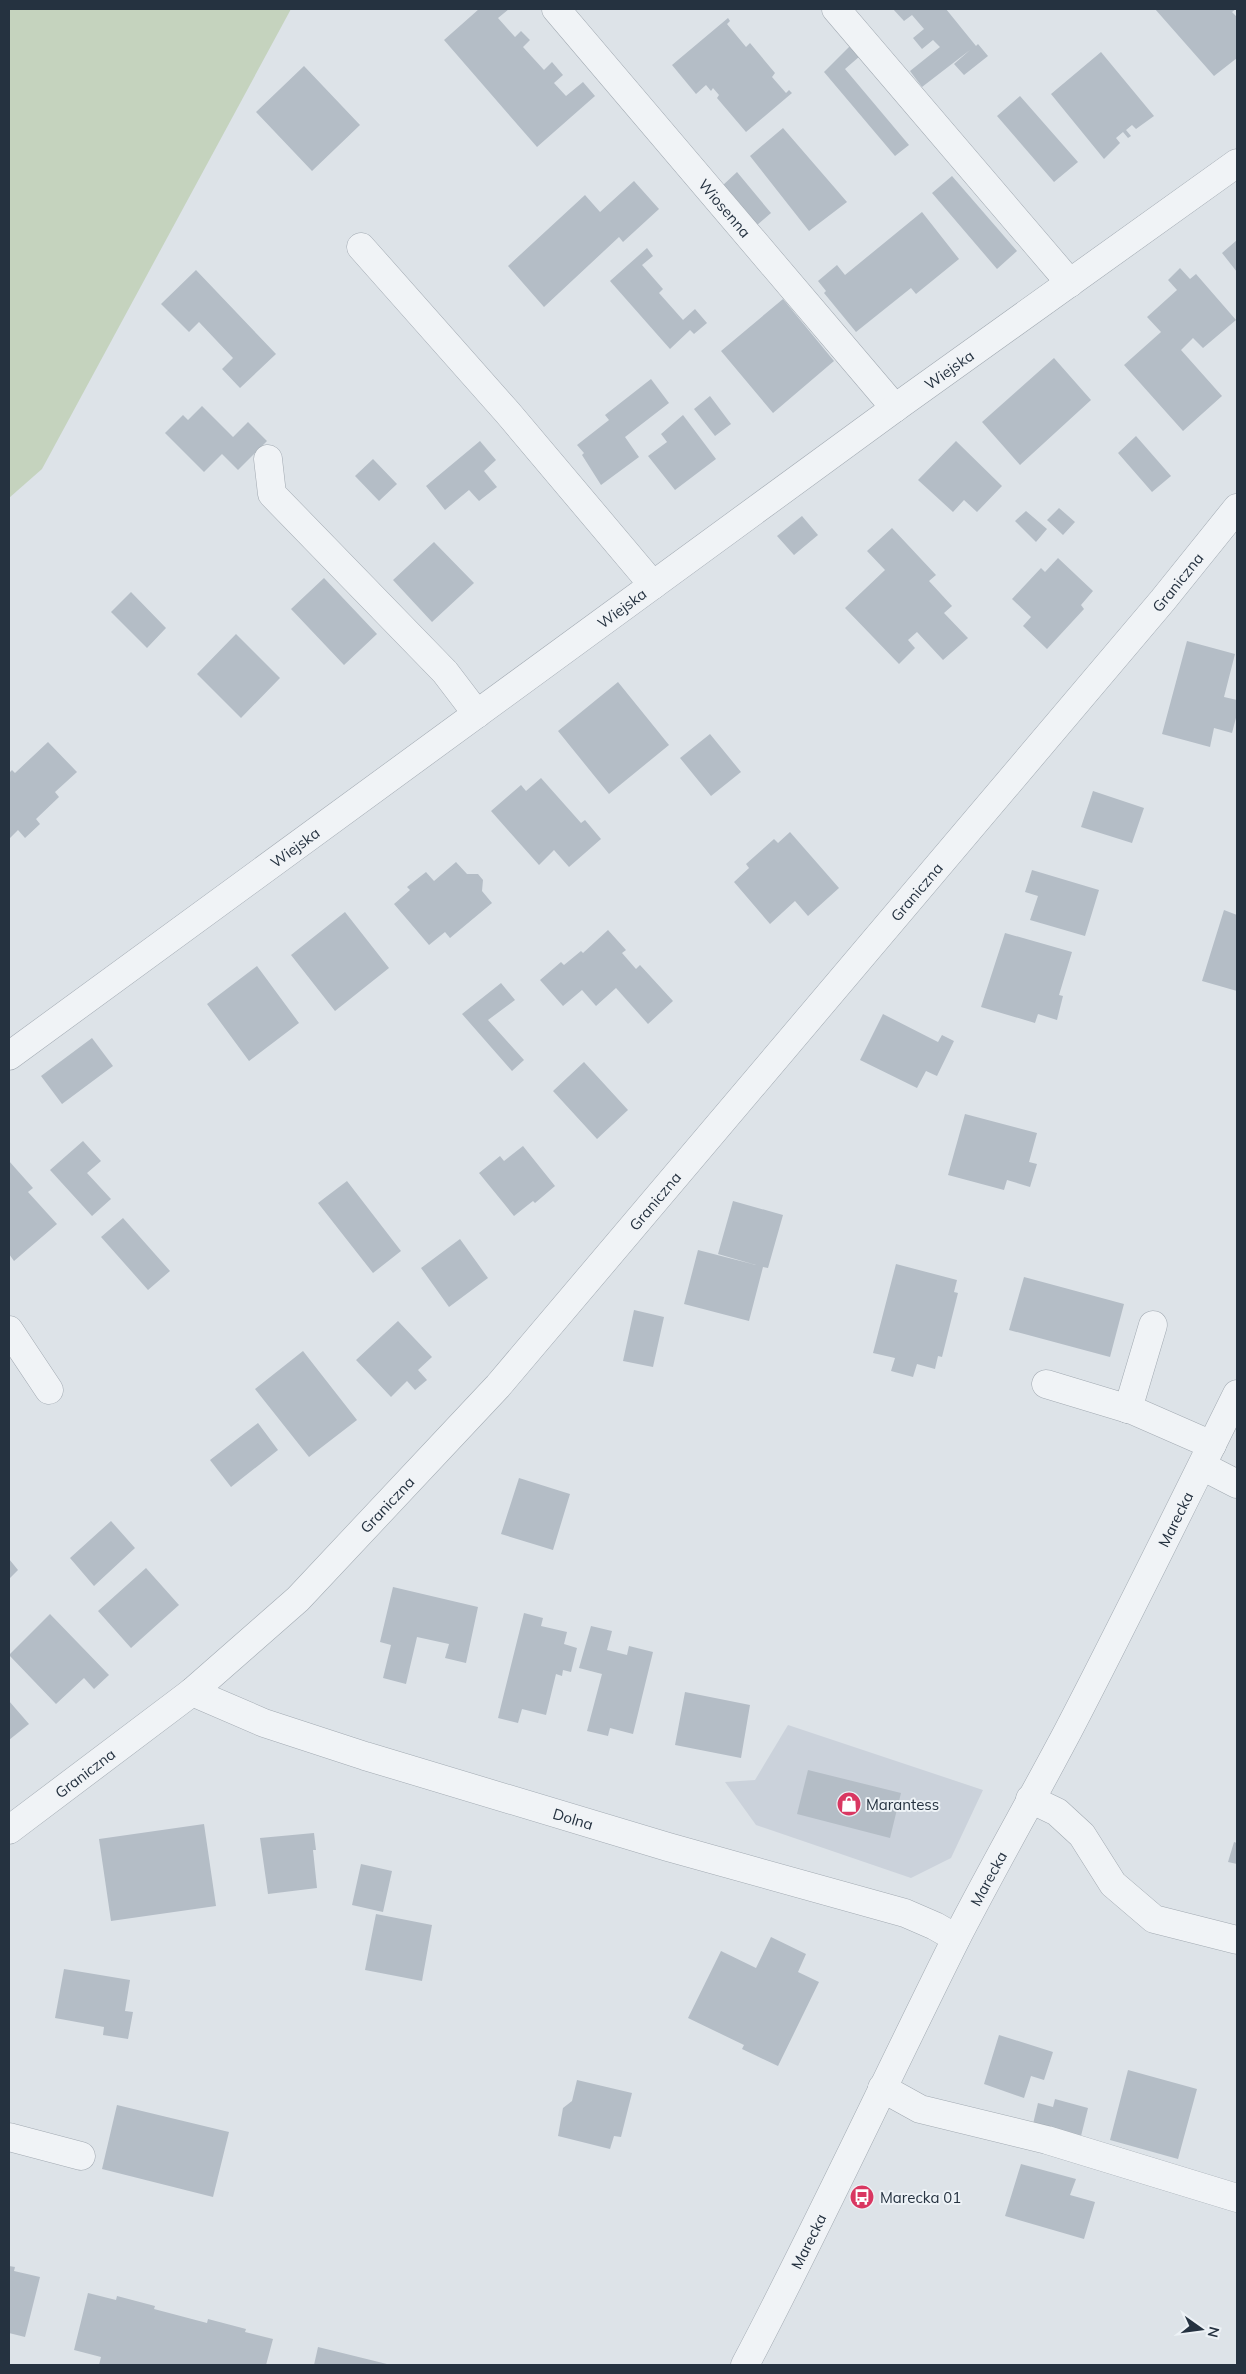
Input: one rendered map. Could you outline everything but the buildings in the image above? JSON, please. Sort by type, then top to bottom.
[{"type":"street","name":"Wiosenna","points":[[556,9],[895,408]]},
{"type":"street","points":[[836,9],[1070,283]]},
{"type":"street","name":"Wiejska","points":[[9,1056],[895,408],[1237,163]]},
{"type":"street","points":[[361,247],[508,413],[653,585]]},
{"type":"street","points":[[268,459],[272,494],[445,672],[477,714]]},
{"type":"street","name":"Graniczna","points":[[9,1830],[192,1692],[298,1599],[498,1386],[1163,600],[1237,508]]},
{"type":"street","points":[[1128,1409],[1153,1325]]},
{"type":"street","points":[[9,1330],[49,1390]]},
{"type":"street","points":[[1046,1384],[1128,1409],[1207,1455],[1237,1484]]},
{"type":"street","name":"Marecka","points":[[745,2365],[836,2188],[882,2088],[956,1938],[1067,1732],[1237,1394]]},
{"type":"street","name":"Dolna","points":[[192,1692],[264,1723],[365,1756],[668,1847],[905,1914],[935,1926],[956,1938]]},
{"type":"street","points":[[1030,1799],[1057,1812],[1082,1835],[1113,1884],[1154,1919],[1237,1940]]},
{"type":"street","points":[[882,2088],[920,2109],[1047,2140],[1237,2198]]},
{"type":"street","points":[[9,2137],[81,2156]]},
{"type":"shaded area","points":[[788,1725],[983,1790],[951,1858],[911,1878],[756,1825],[725,1782],[755,1780]]},
{"type":"green space","points":[[9,9],[291,9],[42,469],[9,498]]},
{"type":"place","name":"Marantess","points":[[849,1804]]},
{"type":"place","name":"Marecka 01","points":[[862,2197]]}]
